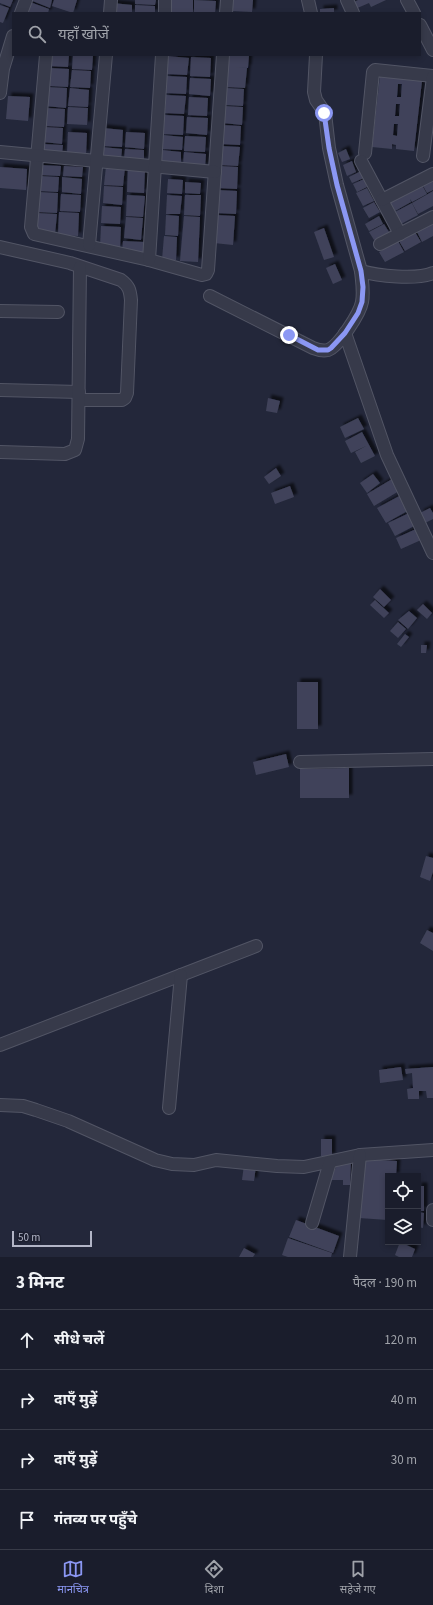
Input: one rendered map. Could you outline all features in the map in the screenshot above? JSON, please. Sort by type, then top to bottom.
[{"type":"street","points":[[21,12],[26,0]]},
{"type":"street","points":[[110,12],[111,0]]},
{"type":"street","points":[[165,12],[166,0]]},
{"type":"street","points":[[226,12],[227,0]]},
{"type":"street","points":[[308,0],[311,12]]},
{"type":"street","points":[[347,0],[353,12]]},
{"type":"street","points":[[407,0],[413,12]]},
{"type":"street","points":[[421,28],[433,50]]},
{"type":"street","points":[[0,93],[3,68],[12,39]]},
{"type":"street","points":[[46,56],[31,227],[34,234],[89,245],[149,260],[198,275],[206,274],[208,270],[223,56]]},
{"type":"street","points":[[89,245],[106,56]]},
{"type":"street","points":[[149,260],[162,56]]},
{"type":"street","points":[[210,296],[318,350],[331,348],[347,330],[358,313],[362,297],[361,271],[337,185],[329,148],[324,113],[316,100],[314,92],[316,56]]},
{"type":"street","points":[[400,234],[382,200],[363,157],[373,72],[375,70],[433,77],[428,163]]},
{"type":"street","points":[[0,152],[215,172]]},
{"type":"street","points":[[382,200],[433,174]]},
{"type":"street","points":[[380,244],[433,217]]},
{"type":"street","points":[[0,248],[80,267],[121,280],[130,288],[131,300],[127,393],[122,400],[0,390]]},
{"type":"street","points":[[0,452],[65,454],[75,450],[78,439],[80,267]]},
{"type":"street","points":[[361,271],[418,277],[433,273]]},
{"type":"street","points":[[0,311],[58,312]]},
{"type":"street","points":[[347,330],[387,455],[433,553]]},
{"type":"street","points":[[300,762],[433,759]]},
{"type":"street","points":[[0,1045],[256,946]]},
{"type":"street","points":[[168,1108],[181,975]]},
{"type":"street","points":[[0,1105],[23,1106],[68,1121],[155,1160],[172,1164],[194,1165],[216,1160],[276,1166],[304,1167],[360,1155],[433,1150]]},
{"type":"street","points":[[350,1257],[360,1155]]},
{"type":"street","points":[[312,1223],[330,1162]]},
{"type":"street","points":[[433,1210],[433,1220]]},
{"type":"building","points":[[0,0],[13,0],[10,7],[0,3]]},
{"type":"building","points":[[30,0],[52,0],[50,8]]},
{"type":"building","points":[[54,0],[77,0],[73,12],[52,6]]},
{"type":"building","points":[[135,0],[156,0],[155,5],[135,4]]},
{"type":"building","points":[[172,0],[193,0],[193,12],[171,12]]},
{"type":"building","points":[[194,0],[216,1],[215,12],[194,12]]},
{"type":"building","points":[[233,0],[253,0],[252,12],[232,11]]},
{"type":"building","points":[[358,0],[386,0],[371,7],[369,3],[355,9],[352,3]]},
{"type":"building","points":[[30,2],[49,9],[48,12],[26,12]]},
{"type":"building","points":[[112,3],[132,5],[132,12],[112,12]]},
{"type":"building","points":[[0,5],[9,8],[3,23],[0,22]]},
{"type":"building","points":[[135,5],[155,6],[155,12],[135,12]]},
{"type":"building","points":[[334,8],[334,12],[320,12],[320,9]]},
{"type":"building","points":[[50,56],[69,56],[68,67],[49,66]]},
{"type":"building","points":[[73,56],[93,56],[92,70],[72,69]]},
{"type":"building","points":[[168,56],[189,58],[187,75],[167,74]]},
{"type":"building","points":[[228,56],[249,56],[248,68],[234,67],[247,68],[245,88],[226,87]]},
{"type":"building","points":[[191,57],[211,58],[210,77],[190,76]]},
{"type":"building","points":[[49,68],[69,69],[68,87],[48,86]]},
{"type":"building","points":[[72,70],[91,71],[90,88],[70,87]]},
{"type":"building","points":[[167,76],[187,77],[186,94],[166,93]]},
{"type":"building","points":[[380,76],[422,81],[414,151],[396,149],[396,145],[392,144],[392,149],[372,147]],"holes":[[[398,84],[402,84],[401,97],[397,97]],[[396,104],[400,104],[399,116],[395,116]],[[394,124],[398,124],[397,136],[393,135]]]},
{"type":"building","points":[[190,78],[211,79],[210,96],[189,94]]},
{"type":"building","points":[[46,87],[67,88],[66,108],[45,106]]},
{"type":"building","points":[[70,88],[89,90],[88,107],[68,106]]},
{"type":"building","points":[[226,88],[244,89],[243,106],[225,105]]},
{"type":"building","points":[[166,95],[186,96],[184,114],[165,113]]},
{"type":"building","points":[[8,96],[30,97],[28,121],[6,119]]},
{"type":"building","points":[[189,97],[208,98],[207,116],[188,115]]},
{"type":"building","points":[[224,106],[243,107],[242,125],[223,123]]},
{"type":"building","points":[[68,107],[88,108],[87,125],[67,124]]},
{"type":"building","points":[[46,108],[65,109],[64,127],[45,126]]},
{"type":"building","points":[[164,115],[184,116],[183,135],[163,134]]},
{"type":"building","points":[[187,117],[208,118],[207,135],[186,133]]},
{"type":"building","points":[[222,125],[241,126],[240,145],[221,144]]},
{"type":"building","points":[[44,127],[63,128],[62,144],[43,142]]},
{"type":"building","points":[[103,128],[123,130],[122,147],[102,146]]},
{"type":"building","points":[[68,132],[87,133],[86,154],[67,153]]},
{"type":"building","points":[[126,132],[145,133],[144,149],[125,147]]},
{"type":"building","points":[[163,135],[183,137],[182,150],[162,149]]},
{"type":"building","points":[[185,136],[206,137],[205,152],[184,151]]},
{"type":"building","points":[[42,144],[63,145],[62,154],[42,153]]},
{"type":"building","points":[[220,146],[240,147],[238,166],[219,165]]},
{"type":"building","points":[[102,147],[122,149],[121,159],[101,158]]},
{"type":"building","points":[[125,149],[144,150],[144,161],[124,160]]},
{"type":"building","points":[[346,149],[350,159],[342,162],[338,153]]},
{"type":"building","points":[[162,150],[181,152],[181,163],[161,162]]},
{"type":"building","points":[[184,152],[206,154],[205,167],[183,165]]},
{"type":"building","points":[[352,161],[356,172],[347,176],[343,165]]},
{"type":"building","points":[[39,165],[61,166],[60,176],[39,175]]},
{"type":"building","points":[[64,166],[83,167],[82,177],[63,176]]},
{"type":"building","points":[[106,166],[125,167],[123,186],[104,185]]},
{"type":"building","points":[[219,166],[238,167],[237,189],[218,188]]},
{"type":"building","points":[[0,167],[27,169],[26,190],[0,188]]},
{"type":"building","points":[[128,167],[145,169],[144,193],[127,192]]},
{"type":"building","points":[[361,171],[364,178],[352,183],[349,177]]},
{"type":"building","points":[[39,176],[59,177],[58,192],[38,191]]},
{"type":"building","points":[[62,177],[82,179],[81,194],[62,192]]},
{"type":"building","points":[[168,179],[183,180],[182,194],[167,193]]},
{"type":"building","points":[[364,179],[367,187],[357,192],[353,184]]},
{"type":"building","points":[[431,179],[433,182],[433,190],[427,193],[422,184]]},
{"type":"building","points":[[185,182],[201,183],[200,194],[185,193]]},
{"type":"building","points":[[422,185],[427,194],[412,202],[410,199],[411,202],[395,211],[390,202]]},
{"type":"building","points":[[104,186],[123,187],[122,205],[103,203]]},
{"type":"building","points":[[367,188],[374,201],[363,206],[356,193]]},
{"type":"building","points":[[217,190],[237,191],[236,214],[216,213]]},
{"type":"building","points":[[433,191],[433,206],[418,214],[412,203]]},
{"type":"building","points":[[38,192],[58,193],[57,213],[36,212]]},
{"type":"building","points":[[61,194],[81,195],[80,212],[60,211]]},
{"type":"building","points":[[127,195],[145,196],[143,217],[126,216]]},
{"type":"building","points":[[167,195],[182,196],[180,214],[166,214]]},
{"type":"building","points":[[185,195],[201,195],[200,216],[184,215]]},
{"type":"building","points":[[374,202],[380,212],[369,218],[363,208]]},
{"type":"building","points":[[412,203],[418,215],[401,224],[395,212]]},
{"type":"building","points":[[102,206],[121,207],[120,224],[101,223]]},
{"type":"building","points":[[59,212],[79,213],[78,236],[58,235]]},
{"type":"building","points":[[36,213],[57,214],[55,234],[34,233]]},
{"type":"building","points":[[166,215],[179,216],[178,236],[165,235]]},
{"type":"building","points":[[216,215],[235,216],[233,245],[214,243]]},
{"type":"building","points":[[184,216],[200,217],[198,262],[180,261]]},
{"type":"building","points":[[379,216],[383,224],[369,231],[365,224]]},
{"type":"building","points":[[126,217],[143,218],[141,240],[124,238]]},
{"type":"building","points":[[384,224],[389,232],[374,240],[369,232]]},
{"type":"building","points":[[433,224],[433,236],[422,242],[417,232]]},
{"type":"building","points":[[101,226],[121,227],[120,248],[100,247]]},
{"type":"building","points":[[324,228],[334,257],[324,260],[314,232]]},
{"type":"building","points":[[415,232],[421,242],[405,251],[399,241]]},
{"type":"building","points":[[164,236],[177,237],[176,260],[162,260]]},
{"type":"building","points":[[123,241],[144,242],[143,254],[122,253]]},
{"type":"building","points":[[398,241],[404,252],[385,262],[379,252]]},
{"type":"building","points":[[335,264],[342,280],[333,284],[326,268]]},
{"type":"building","points":[[268,398],[280,401],[277,413],[266,411]]},
{"type":"building","points":[[358,418],[364,429],[345,438],[340,427]]},
{"type":"building","points":[[362,432],[375,456],[361,463],[355,452],[366,446],[351,453],[345,441]]},
{"type":"building","points":[[276,468],[281,476],[269,484],[264,477]]},
{"type":"building","points":[[373,474],[380,483],[367,493],[360,483]]},
{"type":"building","points":[[392,479],[399,491],[374,506],[367,494]]},
{"type":"building","points":[[290,486],[294,497],[275,504],[271,493]]},
{"type":"building","points":[[403,494],[411,509],[386,523],[377,508]]},
{"type":"building","points":[[430,508],[433,513],[433,519],[425,523],[420,513]]},
{"type":"building","points":[[409,513],[416,525],[395,536],[388,523]]},
{"type":"building","points":[[416,529],[421,540],[401,549],[396,538]]},
{"type":"building","points":[[380,589],[391,600],[384,607],[373,597]]},
{"type":"building","points":[[375,600],[389,613],[384,618],[370,605]]},
{"type":"building","points":[[423,604],[432,613],[427,619],[417,610]]},
{"type":"building","points":[[409,611],[417,618],[408,629],[398,620]]},
{"type":"building","points":[[398,622],[406,629],[398,638],[390,631]]},
{"type":"building","points":[[405,634],[409,637],[401,647],[397,644]]},
{"type":"building","points":[[421,645],[427,645],[426,653],[421,653]]},
{"type":"building","points":[[297,682],[318,682],[318,729],[297,729]]},
{"type":"building","points":[[286,754],[289,767],[256,775],[253,762]]},
{"type":"building","points":[[349,768],[349,798],[300,798],[300,769]]},
{"type":"building","points":[[426,856],[433,858],[433,872],[430,881],[420,877]]},
{"type":"building","points":[[427,930],[433,933],[433,951],[420,943]]},
{"type":"building","points":[[401,1067],[403,1080],[380,1083],[379,1070]]},
{"type":"building","points":[[433,1067],[433,1098],[427,1098],[426,1091],[419,1091],[419,1099],[408,1099],[407,1089],[413,1088],[412,1073],[406,1074],[405,1069]]},
{"type":"building","points":[[321,1139],[332,1139],[332,1157],[321,1156]]},
{"type":"building","points":[[363,1159],[397,1161],[396,1173],[385,1173],[385,1220],[359,1218]]},
{"type":"building","points":[[351,1161],[350,1185],[343,1185],[343,1180],[330,1180],[338,1163]]},
{"type":"building","points":[[244,1165],[256,1166],[254,1181],[242,1180]]},
{"type":"building","points":[[421,1186],[424,1186],[424,1211],[421,1211]]},
{"type":"building","points":[[421,1212],[424,1213],[423,1228],[421,1228]]},
{"type":"building","points":[[296,1220],[339,1236],[333,1253],[289,1237]]},
{"type":"building","points":[[288,1238],[332,1253],[331,1257],[288,1257],[282,1255]]},
{"type":"building","points":[[399,1245],[406,1245],[415,1249],[412,1257],[399,1257],[395,1255]]},
{"type":"building","points":[[244,1248],[255,1254],[253,1257],[239,1257]]},
{"type":"route","points":[[289,335],[318,350],[328,350],[345,333],[358,313],[362,302],[363,287],[361,271],[337,185],[329,148],[324,113]]}]
